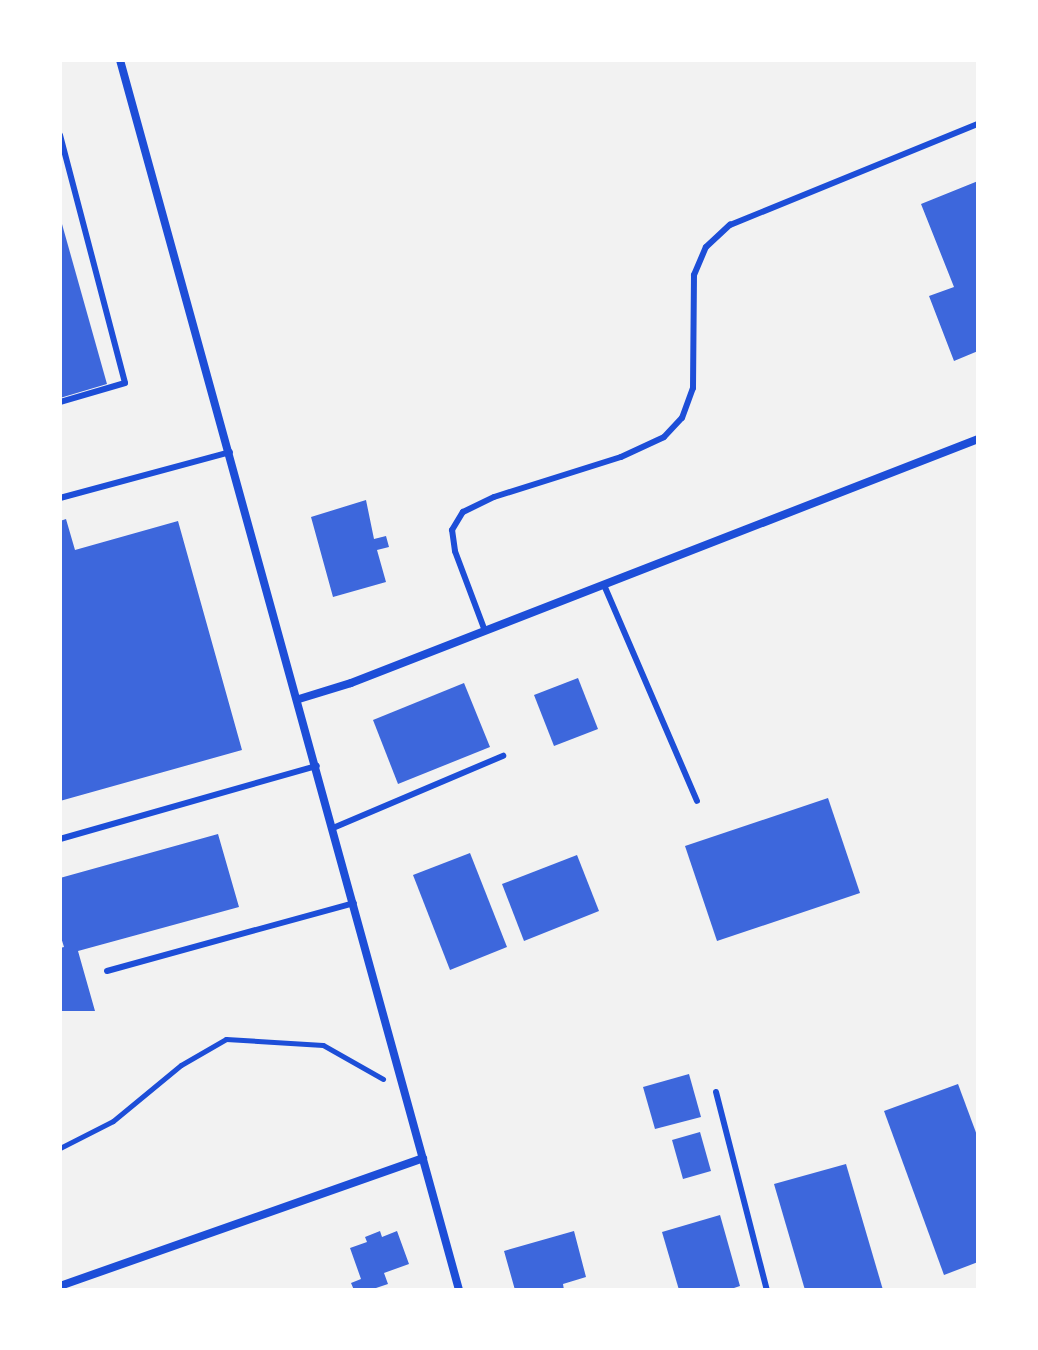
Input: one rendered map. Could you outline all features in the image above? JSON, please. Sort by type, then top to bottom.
[{"type":"street","points":[[120,60],[299,699],[459,1290]]},
{"type":"street","points":[[299,699],[351,683],[978,439]]},
{"type":"street","points":[[60,1286],[423,1158]]},
{"type":"lane","points":[[485,631],[455,551],[452,530],[463,512],[494,497],[621,457],[664,437],[682,418],[693,388],[694,275],[706,247],[730,225],[978,124]]},
{"type":"lane","points":[[60,135],[125,383],[60,402]]},
{"type":"lane","points":[[60,498],[230,452]]},
{"type":"lane","points":[[604,585],[697,801]]},
{"type":"lane","points":[[333,828],[503,756]]},
{"type":"lane","points":[[60,839],[317,766]]},
{"type":"lane","points":[[107,971],[354,903]]},
{"type":"lane","points":[[716,1092],[767,1290]]},
{"type":"path","points":[[60,1148],[113,1121],[181,1065],[226,1039],[323,1045],[405,1092]]},
{"type":"building","points":[[978,181],[978,351],[954,361],[929,296],[954,287],[921,204]]},
{"type":"building","points":[[60,217],[107,384],[60,398]]},
{"type":"building","points":[[366,500],[374,539],[386,536],[389,547],[377,550],[386,582],[333,597],[311,517]]},
{"type":"building","points":[[66,519],[75,550],[178,521],[242,750],[60,801],[60,521]]},
{"type":"building","points":[[578,678],[598,729],[554,746],[534,695]]},
{"type":"building","points":[[464,683],[490,747],[398,784],[373,720]]},
{"type":"building","points":[[828,798],[860,893],[717,941],[685,846]]},
{"type":"building","points":[[218,834],[239,907],[78,951],[95,1011],[60,1011],[60,948],[64,947],[60,934],[60,878]]},
{"type":"building","points":[[470,853],[507,947],[450,970],[413,875]]},
{"type":"building","points":[[577,855],[599,911],[524,941],[502,884]]},
{"type":"building","points":[[689,1074],[701,1117],[655,1129],[643,1087]]},
{"type":"building","points":[[958,1084],[978,1138],[978,1262],[944,1275],[884,1111]]},
{"type":"building","points":[[700,1132],[711,1171],[683,1179],[672,1140]]},
{"type":"building","points":[[846,1164],[883,1290],[805,1290],[774,1184]]},
{"type":"building","points":[[720,1215],[740,1286],[728,1290],[679,1290],[662,1232]]},
{"type":"building","points":[[380,1231],[382,1237],[397,1231],[409,1264],[384,1273],[388,1284],[370,1290],[354,1290],[351,1283],[361,1279],[350,1248],[367,1242],[365,1237]]},
{"type":"building","points":[[574,1231],[586,1277],[563,1284],[564,1290],[515,1290],[504,1251]]}]
